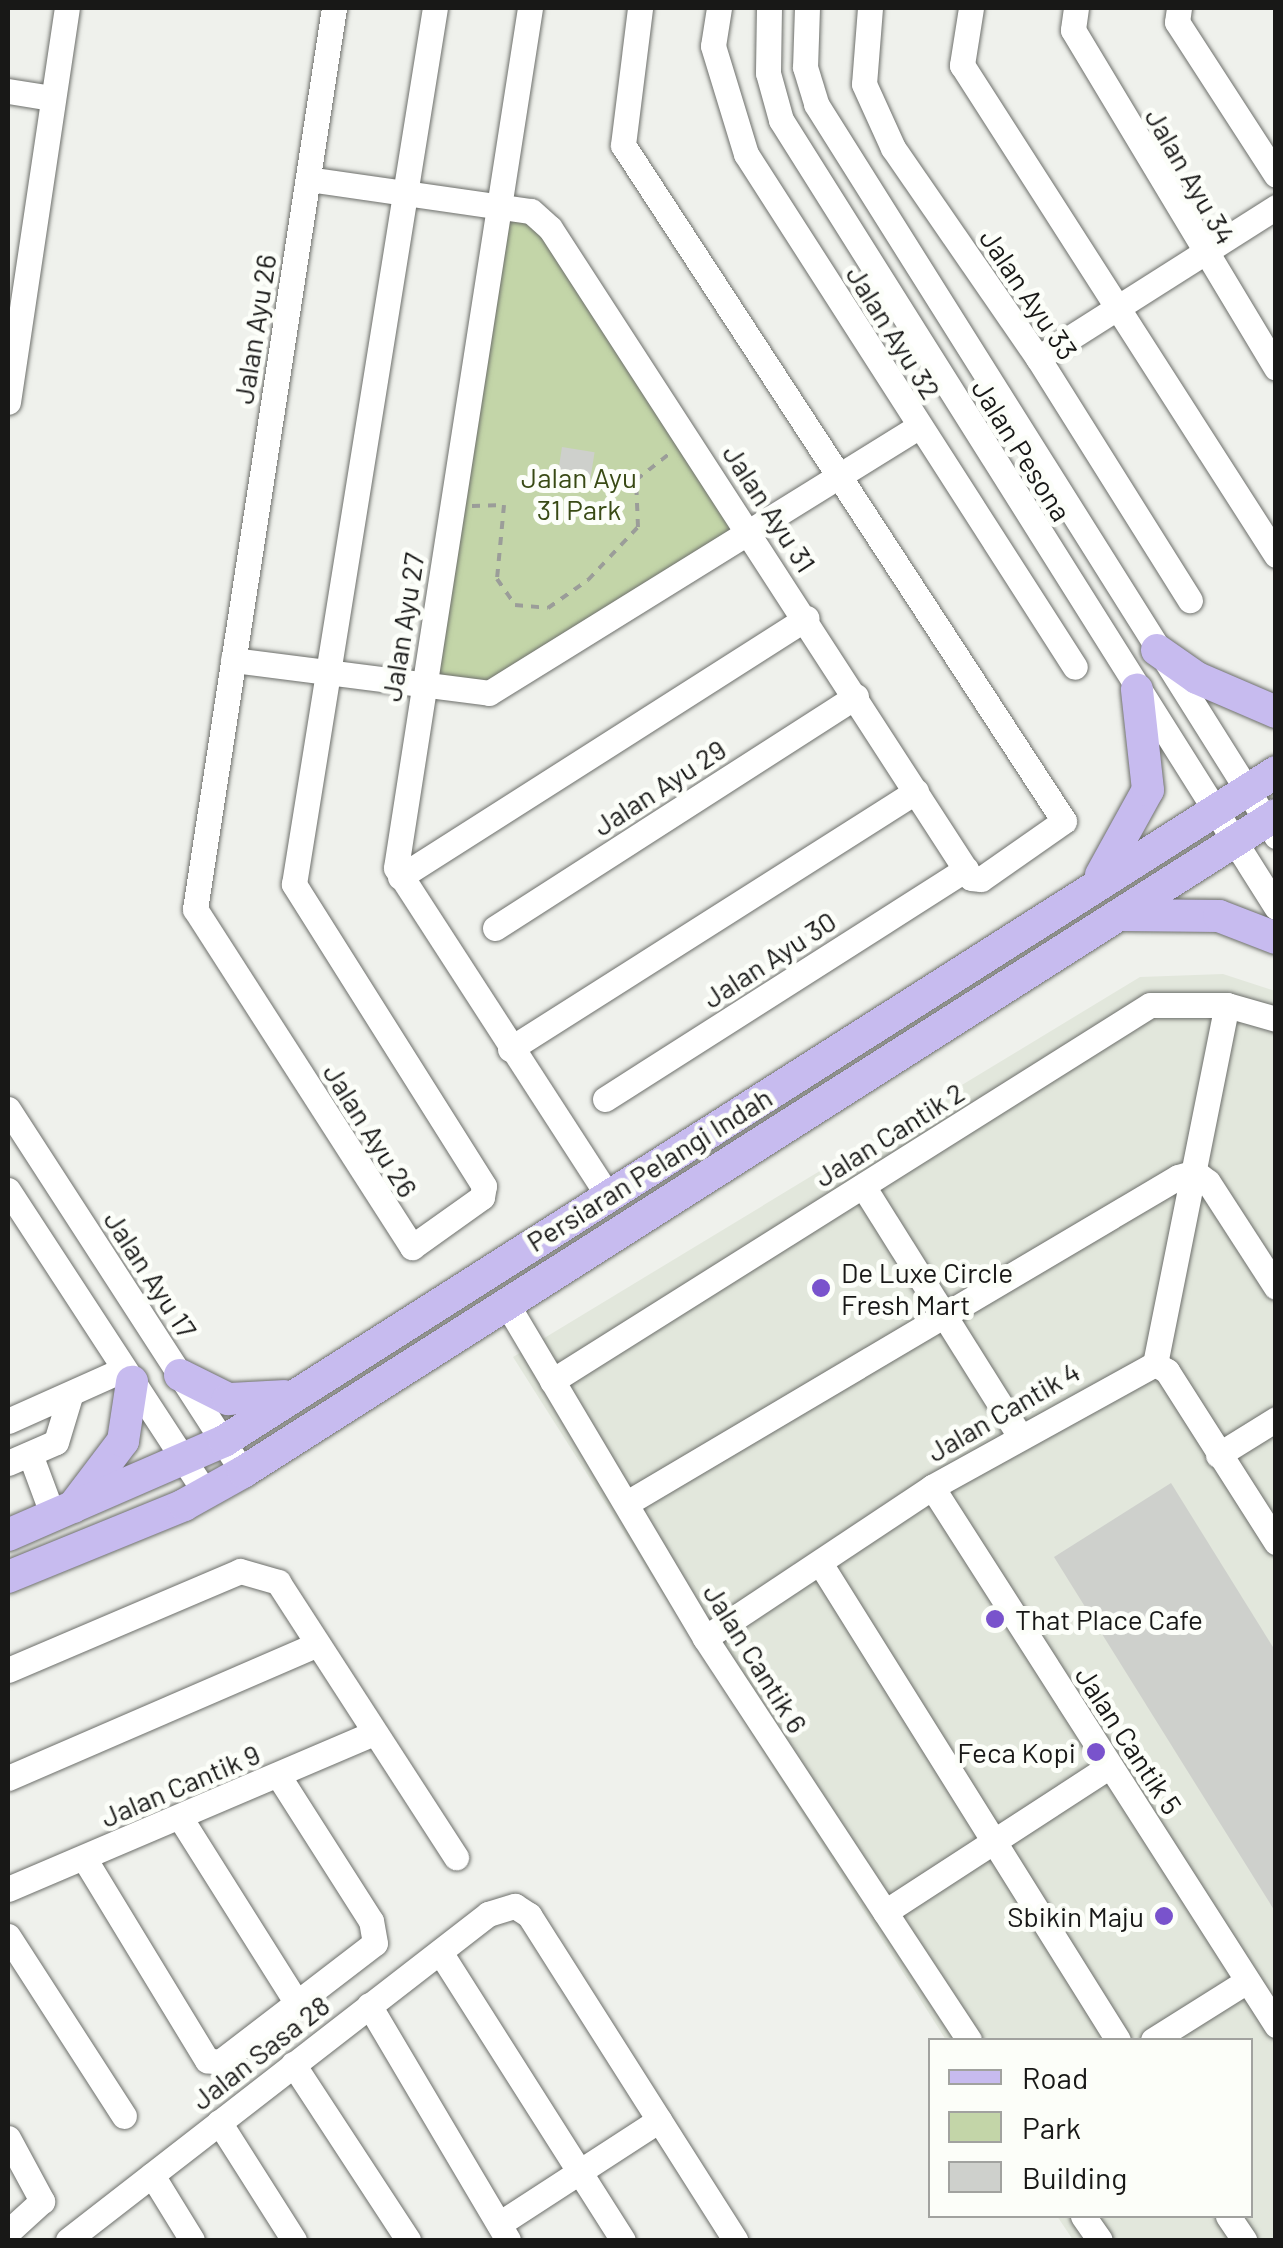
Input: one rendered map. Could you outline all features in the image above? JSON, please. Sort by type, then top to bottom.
[{"type":"main road","points":[[1157,650],[1197,678],[1276,712]]},
{"type":"main road","points":[[1092,887],[1128,838],[1148,790],[1137,690]]},
{"type":"main road","name":"Persiaran Pelangi Indah","points":[[8,1534],[185,1463],[224,1441],[466,1283],[609,1197],[1276,772]]},
{"type":"main road","name":"Persiaran Pelangi Indah","points":[[8,1577],[206,1494],[244,1472],[506,1301],[1234,842],[1272,824]]},
{"type":"main road","points":[[1122,916],[1219,916],[1276,938]]},
{"type":"main road","points":[[466,1283],[496,1286],[506,1301]]},
{"type":"main road","points":[[62,1511],[123,1441],[128,1375]]},
{"type":"main road","points":[[180,1375],[228,1400],[293,1395]]},
{"type":"street","points":[[8,402],[67,8]]},
{"type":"street","name":"Jalan Ayu 26","points":[[328,674],[294,884],[484,1186],[482,1198],[412,1247],[195,909],[334,8]]},
{"type":"street","points":[[328,674],[435,8]]},
{"type":"street","name":"Jalan Ayu 27","points":[[400,877],[395,847],[502,206],[530,8]]},
{"type":"street","points":[[640,8],[623,145],[838,472]]},
{"type":"street","name":"Jalan Ayu 32","points":[[719,8],[713,46],[746,154],[1075,668]]},
{"type":"street","name":"Jalan Pesona","points":[[769,8],[768,73],[781,120],[1276,908]]},
{"type":"street","name":"Jalan Pesona","points":[[807,8],[806,67],[816,104],[1246,792],[1272,824]]},
{"type":"street","name":"Jalan Ayu 33","points":[[870,8],[864,84],[893,148],[1038,358],[1190,600]]},
{"type":"street","points":[[972,8],[962,64],[1276,554]]},
{"type":"street","name":"Jalan Ayu 34","points":[[1076,8],[1072,30],[1202,255],[1276,368]]},
{"type":"street","points":[[1179,8],[1177,22],[1276,176]]},
{"type":"street","points":[[8,91],[52,98]]},
{"type":"street","name":"Jalan Ayu 31","points":[[308,179],[531,211],[550,228],[750,530],[968,873]]},
{"type":"street","points":[[1038,358],[1276,207]]},
{"type":"street","points":[[233,660],[489,693],[838,472],[918,427]]},
{"type":"street","name":"Jalan Ayu 30","points":[[605,1099],[968,873],[981,879],[1064,821],[838,472]]},
{"type":"street","points":[[609,1197],[400,877],[806,618]]},
{"type":"street","name":"Jalan Ayu 29","points":[[495,928],[856,696]]},
{"type":"street","points":[[510,1049],[916,791]]},
{"type":"street","points":[[1227,1004],[1154,1364],[1167,1371],[1276,1542]]},
{"type":"street","name":"Jalan Cantik 2","points":[[552,1381],[1150,1005],[1227,1004],[1276,1019]]},
{"type":"street","name":"Jalan Ayu 17","points":[[8,1109],[244,1472]]},
{"type":"street","points":[[1195,1172],[1276,1287]]},
{"type":"street","points":[[627,1503],[1195,1172]]},
{"type":"street","points":[[863,1186],[1020,1436]]},
{"type":"street","points":[[8,1190],[206,1494]]},
{"type":"street","name":"Jalan Cantik 6","points":[[506,1301],[705,1638],[968,2038]]},
{"type":"street","name":"Jalan Cantik 4","points":[[705,1638],[932,1487],[1154,1364]]},
{"type":"street","points":[[8,1422],[128,1375]]},
{"type":"street","points":[[62,1511],[19,1458],[62,1434],[70,1396]]},
{"type":"street","points":[[1218,1455],[1276,1419]]},
{"type":"street","name":"Jalan Cantik 5","points":[[932,1487],[1276,2026]]},
{"type":"street","points":[[820,1564],[1117,2038]]},
{"type":"street","points":[[8,1670],[240,1571],[278,1582],[315,1645],[456,1857]]},
{"type":"street","points":[[8,1778],[315,1645]]},
{"type":"street","name":"Jalan Cantik 9","points":[[8,1888],[181,1819],[374,1733]]},
{"type":"street","points":[[884,1912],[1110,1766]]},
{"type":"street","points":[[84,1858],[213,2066],[375,1943],[377,1932],[278,1776]]},
{"type":"street","points":[[181,1819],[297,2003]]},
{"type":"street","points":[[369,2006],[488,1914],[515,1906],[529,1915],[735,2240]]},
{"type":"street","points":[[8,1936],[124,2116]]},
{"type":"street","points":[[440,1952],[623,2240]]},
{"type":"street","points":[[1157,2038],[1247,1981]]},
{"type":"street","name":"Jalan Sasa 28","points":[[78,2237],[369,2006],[504,2232]]},
{"type":"street","points":[[293,2064],[408,2240]]},
{"type":"street","points":[[504,2232],[658,2120]]},
{"type":"street","points":[[219,2122],[294,2240]]},
{"type":"street","points":[[8,2138],[42,2201],[8,2232]]},
{"type":"street","points":[[152,2175],[192,2240]]},
{"type":"street","points":[[1084,2218],[1100,2240]]},
{"type":"street","points":[[1229,2218],[1244,2240]]},
{"type":"path","points":[[453,505],[504,505],[498,579],[515,605],[548,608],[588,580],[638,527],[636,480],[661,459]]},
{"type":"shaded area","points":[[1223,974],[1275,991],[1275,2240],[1073,2240],[1058,2218],[1253,2218],[1253,2038],[945,2038],[513,1357],[1140,977]]},
{"type":"green space","name":"Jalan Ayu 31 Park","points":[[510,214],[526,217],[544,234],[738,527],[491,683],[432,680]]},
{"type":"building","points":[[562,447],[595,452],[590,480],[558,475]]},
{"type":"building","points":[[1171,1483],[1276,1652],[1276,1913],[1054,1557]]},
{"type":"place","name":"De Luxe Circle Fresh Mart","points":[[821,1288]]},
{"type":"place","name":"That Place Cafe","points":[[995,1619]]},
{"type":"place","name":"Feca Kopi","points":[[1096,1752]]},
{"type":"place","name":"Sbikin Maju","points":[[1164,1916]]}]
